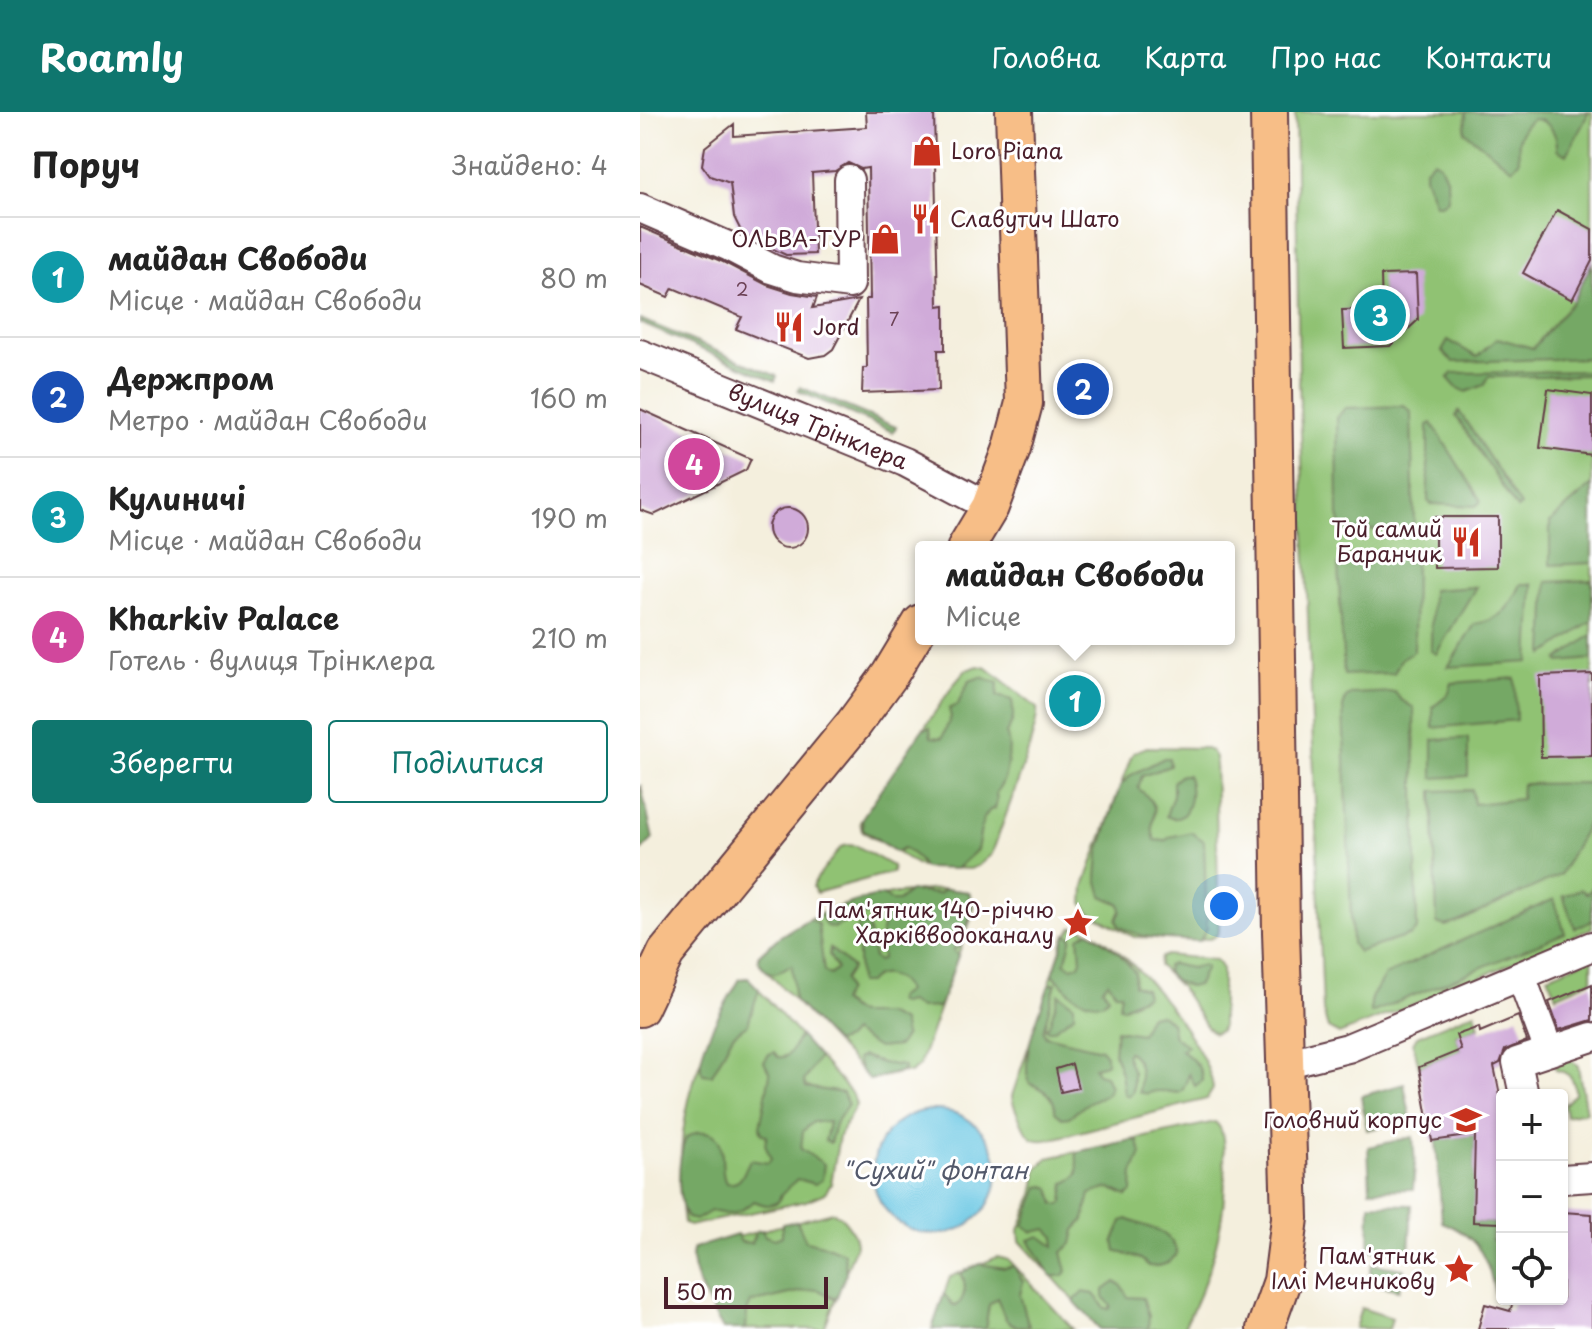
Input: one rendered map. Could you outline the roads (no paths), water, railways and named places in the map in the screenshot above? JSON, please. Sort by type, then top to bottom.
[{"type":"main road","points":[[970,541],[990,507],[1012,448],[1024,403],[1014,112]]},
{"type":"main road","points":[[1265,1329],[1282,1281],[1290,1218],[1284,1064],[1269,112]]},
{"type":"main road","points":[[640,1008],[666,953],[853,725],[889,676],[915,633]]},
{"type":"street","points":[[640,208],[772,269],[797,277],[850,284],[849,180]]},
{"type":"street","name":"вулиця Трінклера","points":[[640,354],[905,462],[990,507]]},
{"type":"street","points":[[1284,1064],[1348,1048],[1592,946]]},
{"type":"street","points":[[1521,976],[1549,1051]]},
{"type":"street","points":[[1523,1089],[1517,1062],[1592,1037]]},
{"type":"street","points":[[1568,1179],[1592,1177]]},
{"type":"water","name":"\"Сухий\" фонтан","points":[[935,1110],[959,1114],[979,1128],[993,1148],[997,1172],[993,1196],[979,1216],[959,1230],[935,1234],[911,1230],[891,1216],[877,1196],[873,1172],[877,1148],[891,1128],[911,1114]]},
{"type":"place","name":"Loro Piana","points":[[927,151]]},
{"type":"place","name":"Славутич Шато","points":[[926,219]]},
{"type":"place","name":"ОЛЬВА-ТУР","points":[[885,239]]},
{"type":"place","name":"Кулиничі","points":[[1380,315]]},
{"type":"place","name":"Jord","points":[[789,327]]},
{"type":"place","name":"Держпром","points":[[1083,389]]},
{"type":"place","name":"Kharkiv Palace","points":[[694,464]]},
{"type":"place","name":"Той самий Баранчик","points":[[1466,542]]},
{"type":"place","name":"майдан Свободи","points":[[1075,701]]},
{"type":"place","name":"Пам'ятник 140-річчю Харківводоканалу","points":[[1078,923]]},
{"type":"place","name":"Головний корпус","points":[[1466,1120]]},
{"type":"place","name":"Пам'ятник Іллі Мечникову","points":[[1459,1269]]}]
